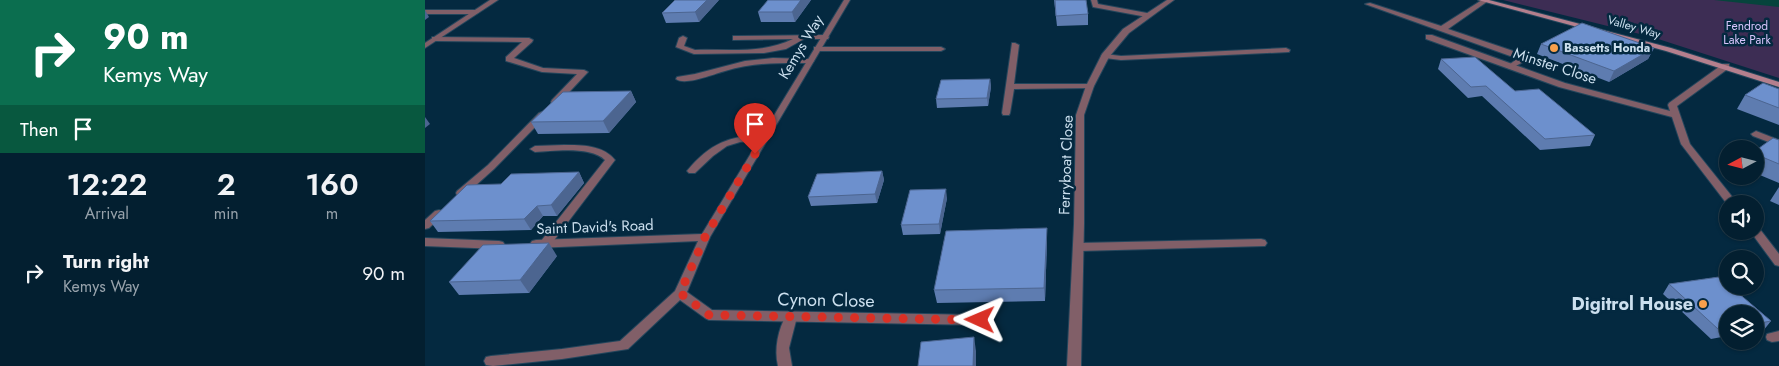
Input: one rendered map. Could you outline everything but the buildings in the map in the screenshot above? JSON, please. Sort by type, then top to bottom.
[{"type":"street","points":[[425,46],[495,0]]},
{"type":"street","name":"Kemys Way","points":[[680,293],[705,237],[847,0]]},
{"type":"street","points":[[1094,0],[1095,6],[1147,15]]},
{"type":"street","name":"Ferryboat Close","points":[[1074,366],[1079,247],[1080,115],[1090,86],[1105,56],[1126,31],[1171,0]]},
{"type":"street","points":[[1442,29],[1483,0]]},
{"type":"street","name":"Valley Way","points":[[1483,0],[1606,30],[1726,66],[1779,85]]},
{"type":"street","points":[[1368,4],[1523,59],[1510,66]]},
{"type":"street","points":[[425,12],[476,12]]},
{"type":"street","points":[[683,38],[680,47],[694,52],[750,52],[783,47],[803,37]]},
{"type":"street","points":[[736,38],[825,37]]},
{"type":"street","name":"Minster Close","points":[[1429,37],[1562,85],[1675,115]]},
{"type":"street","points":[[425,226],[491,167],[584,72],[542,70],[509,59],[529,40],[435,39]]},
{"type":"street","points":[[1006,114],[1015,45]]},
{"type":"street","points":[[817,49],[941,49]]},
{"type":"street","points":[[1105,56],[1121,58],[1286,50]]},
{"type":"street","points":[[680,79],[706,76],[744,64],[811,61]]},
{"type":"street","points":[[1726,66],[1672,105],[1686,144],[1726,195]]},
{"type":"street","points":[[1010,87],[1090,86]]},
{"type":"street","points":[[1756,134],[1779,142]]},
{"type":"street","points":[[692,171],[727,140],[765,137]]},
{"type":"street","points":[[535,149],[580,148],[599,152],[608,156],[610,160],[545,244]]},
{"type":"street","name":"Saint David's Road","points":[[528,244],[705,237]]},
{"type":"street","points":[[1762,240],[1779,262]]},
{"type":"street","points":[[425,242],[511,245]]},
{"type":"street","points":[[1079,247],[1261,243]]},
{"type":"street","points":[[491,360],[562,354],[623,345],[680,293]]},
{"type":"street","name":"Cynon Close","points":[[680,293],[709,315],[980,320]]},
{"type":"street","points":[[785,366],[783,361],[784,338],[791,317]]},
{"type":"green space","name":"Fendrod Lake Park","points":[[1503,0],[1779,0],[1779,78],[1652,37]]},
{"type":"shaded area","points":[[1714,0],[1779,0],[1779,7]]},
{"type":"place","name":"Bassetts Honda","points":[[1554,48]]},
{"type":"place","name":"Digitrol House","points":[[1703,304]]},
{"type":"route","points":[[755,154],[705,237],[680,293],[709,315],[980,320]]}]
